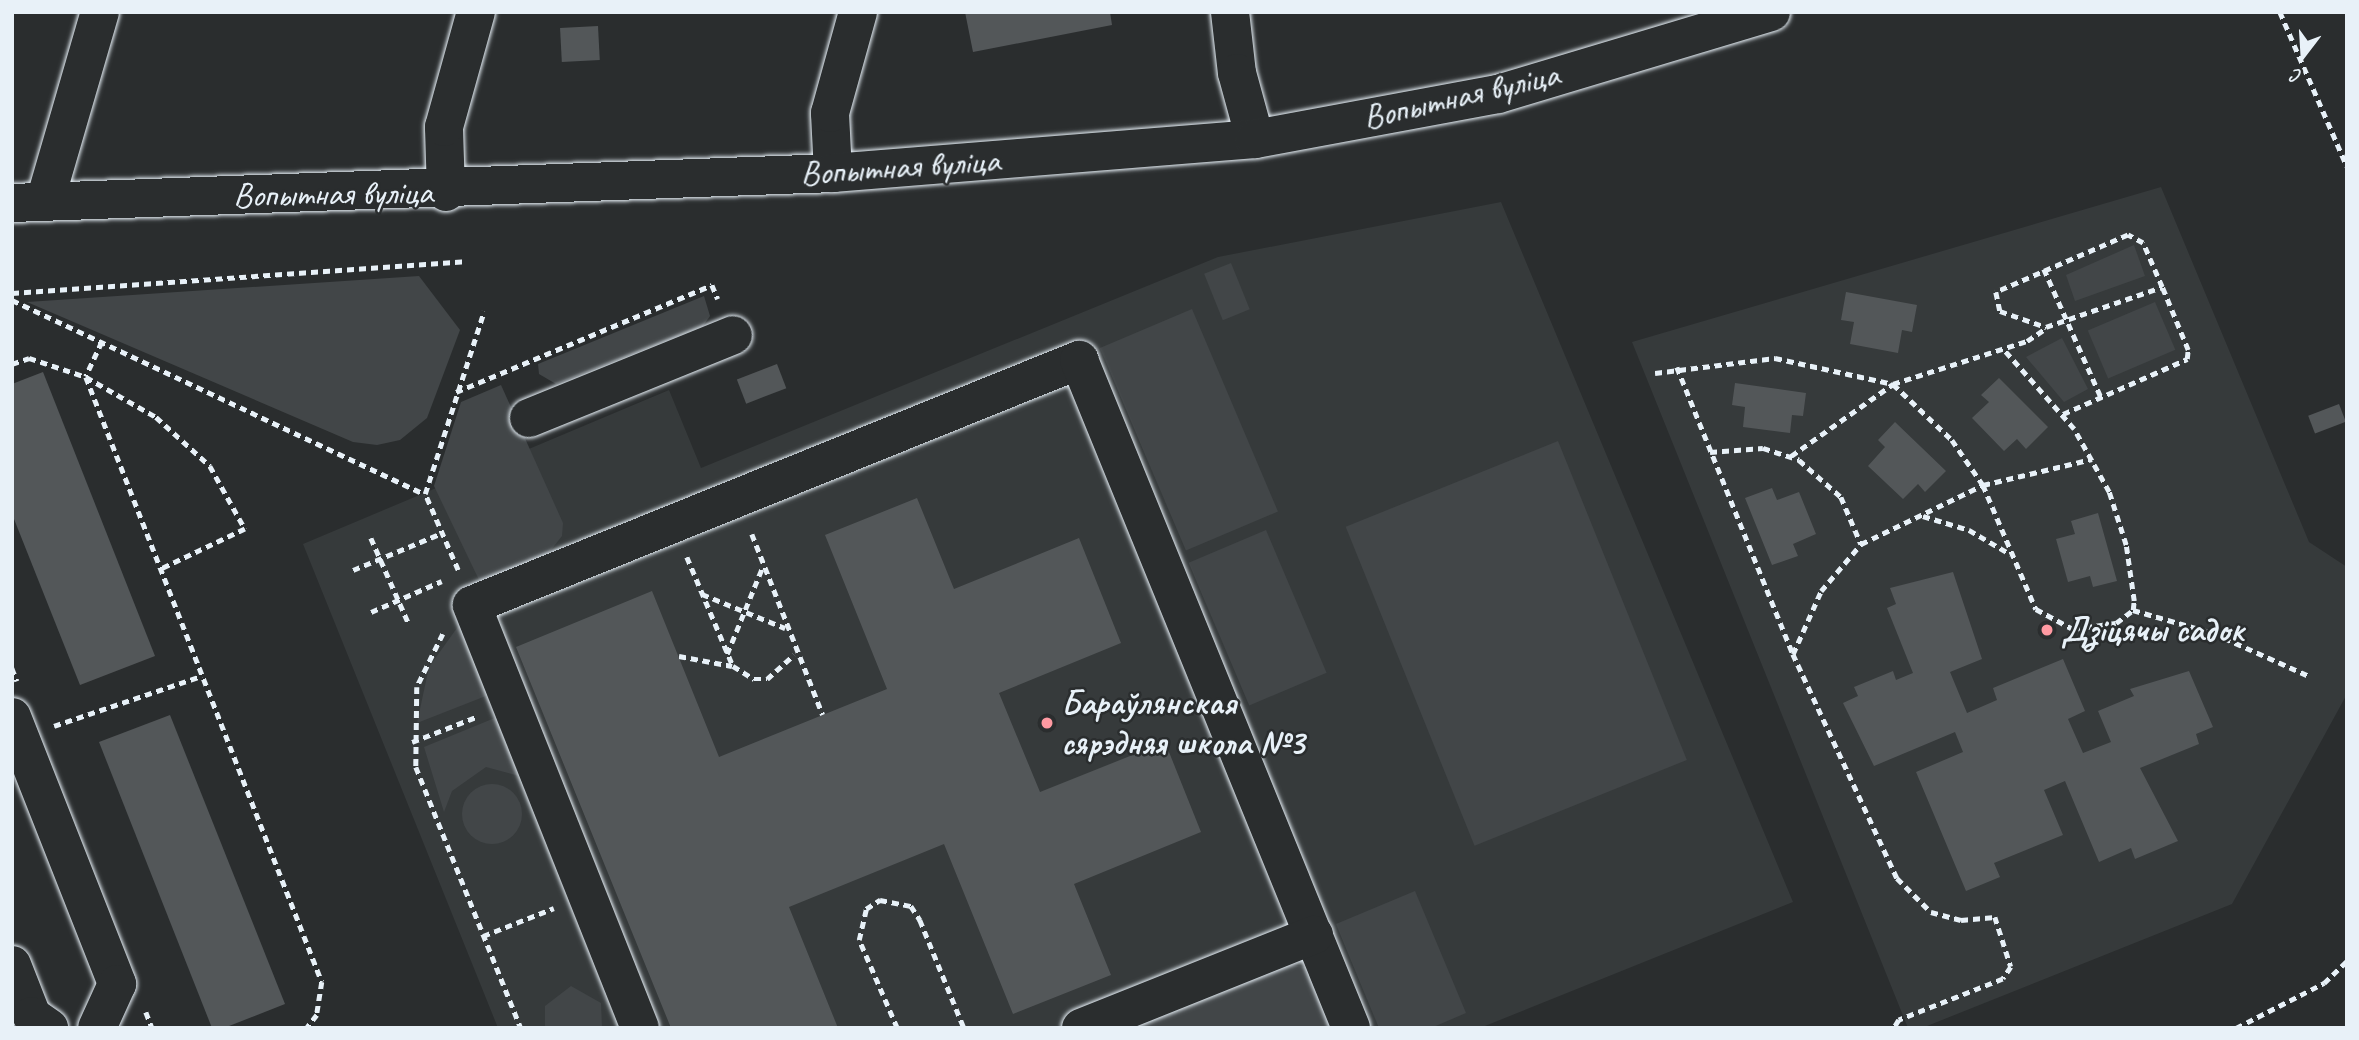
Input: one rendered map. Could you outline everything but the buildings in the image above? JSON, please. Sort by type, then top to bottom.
[{"type":"street","points":[[29,202],[100,12]]},
{"type":"street","points":[[446,192],[444,127],[476,12]]},
{"type":"street","points":[[833,173],[830,113],[858,12]]},
{"type":"street","points":[[1230,12],[1237,73],[1255,139]]},
{"type":"street","name":"Вопытная вуліца","points":[[29,202],[446,192],[833,173],[1255,139],[1498,94],[1771,12]]},
{"type":"street","points":[[529,418],[733,335]]},
{"type":"street","points":[[640,1028],[465,589],[675,526],[1079,360],[1351,1028]]},
{"type":"street","points":[[12,716],[117,984],[97,1028]]},
{"type":"street","points":[[1081,1028],[1314,935]]},
{"type":"street","points":[[12,965],[32,1016],[49,1028]]},
{"type":"path","points":[[2280,12],[2347,166]]},
{"type":"path","points":[[2046,327],[2016,321],[1993,298],[2001,286],[2134,235],[2162,287],[2187,359],[2063,414]]},
{"type":"path","points":[[12,293],[465,261]]},
{"type":"path","points":[[2044,269],[2101,397]]},
{"type":"path","points":[[456,392],[712,285],[733,335]]},
{"type":"path","points":[[1791,456],[1893,384],[2003,349],[2046,327],[2162,287]]},
{"type":"path","points":[[12,300],[425,494]]},
{"type":"path","points":[[465,589],[425,494],[484,311]]},
{"type":"path","points":[[102,342],[86,377],[322,982],[317,1015],[307,1028]]},
{"type":"path","points":[[2003,349],[2063,414],[2092,459],[2126,545],[2133,610]]},
{"type":"path","points":[[12,364],[29,358],[86,377],[156,417],[210,466],[245,529],[161,569]]},
{"type":"path","points":[[1655,373],[1677,368],[1775,358],[1893,384],[1952,440],[1983,485],[2036,609],[2053,622],[2095,629],[2133,610],[2213,633],[2309,676]]},
{"type":"path","points":[[1677,368],[1793,654],[1911,898],[1961,920],[1995,917],[2011,967],[2003,979],[1899,1020],[1894,1028]]},
{"type":"path","points":[[1710,452],[1744,446],[1791,456],[1835,490],[1861,544]]},
{"type":"path","points":[[1793,654],[1821,591],[1861,544],[1983,485],[2092,459]]},
{"type":"path","points":[[740,500],[794,654],[823,715]]},
{"type":"path","points":[[1922,516],[1969,530],[2011,554]]},
{"type":"path","points":[[675,526],[733,666]]},
{"type":"path","points":[[353,570],[442,533]]},
{"type":"path","points":[[371,538],[408,622]]},
{"type":"path","points":[[727,655],[763,566]]},
{"type":"path","points":[[371,612],[398,600],[465,589]]},
{"type":"path","points":[[465,589],[427,661],[415,696],[412,742],[424,792],[521,1028]]},
{"type":"path","points":[[702,594],[785,629]]},
{"type":"path","points":[[679,656],[733,666],[754,679],[767,679],[794,654]]},
{"type":"path","points":[[50,728],[202,676]]},
{"type":"path","points":[[412,742],[512,703]]},
{"type":"path","points":[[483,936],[587,895]]},
{"type":"path","points":[[897,1028],[859,940],[862,916],[880,900],[911,906],[920,920],[964,1028]]},
{"type":"path","points":[[2236,1028],[2324,983],[2347,961]]},
{"type":"shaded area","name":"Дзіцячы садок","points":[[2161,187],[2309,542],[2347,567],[2347,694],[2232,904],[1922,1028],[1908,1028],[1632,342]]},
{"type":"shaded area","name":"Бараўлянская сярэдняя школа №3","points":[[1501,202],[1793,902],[1480,1028],[498,1028],[303,544],[669,390],[701,468],[1218,257]]},
{"type":"shaded area","points":[[2134,245],[2145,276],[2075,301],[2066,275]]},
{"type":"shaded area","points":[[1231,263],[1250,309],[1223,320],[1204,274]]},
{"type":"shaded area","points":[[419,276],[460,330],[427,418],[400,440],[377,445],[353,442],[27,302]]},
{"type":"shaded area","points":[[704,296],[710,316],[703,326],[556,384],[539,374],[538,364]]},
{"type":"shaded area","points":[[2155,302],[2175,350],[2108,378],[2088,331]]},
{"type":"shaded area","points":[[1192,309],[1278,512],[1186,551],[1100,348]]},
{"type":"shaded area","points":[[2062,338],[2088,389],[2064,402],[2026,357]]},
{"type":"shaded area","points":[[501,385],[563,523],[562,536],[547,555],[480,582],[434,486],[461,402]]},
{"type":"shaded area","points":[[1558,441],[1687,760],[1475,846],[1346,527]]},
{"type":"shaded area","points":[[1266,530],[1327,673],[1249,705],[1189,563]]},
{"type":"shaded area","points":[[462,621],[491,694],[417,723],[429,667]]},
{"type":"shaded area","points":[[502,715],[527,778],[486,767],[452,791],[444,812],[424,747]]},
{"type":"shaded area","points":[[486,784],[498,784],[517,797],[522,814],[520,826],[509,839],[498,844],[486,844],[467,831],[462,820],[462,808],[475,789]]},
{"type":"shaded area","points":[[1415,891],[1466,1013],[1431,1028],[1379,1028],[1336,924]]},
{"type":"shaded area","points":[[1282,964],[1306,967],[1339,1028],[1115,1028]]},
{"type":"shaded area","points":[[571,986],[601,1003],[602,1028],[545,1028],[545,1006]]},
{"type":"place","name":"Дзіцячы садок","points":[[2047,630]]},
{"type":"place","name":"Бараўлянская сярэдняя школа №3","points":[[1047,723]]}]
